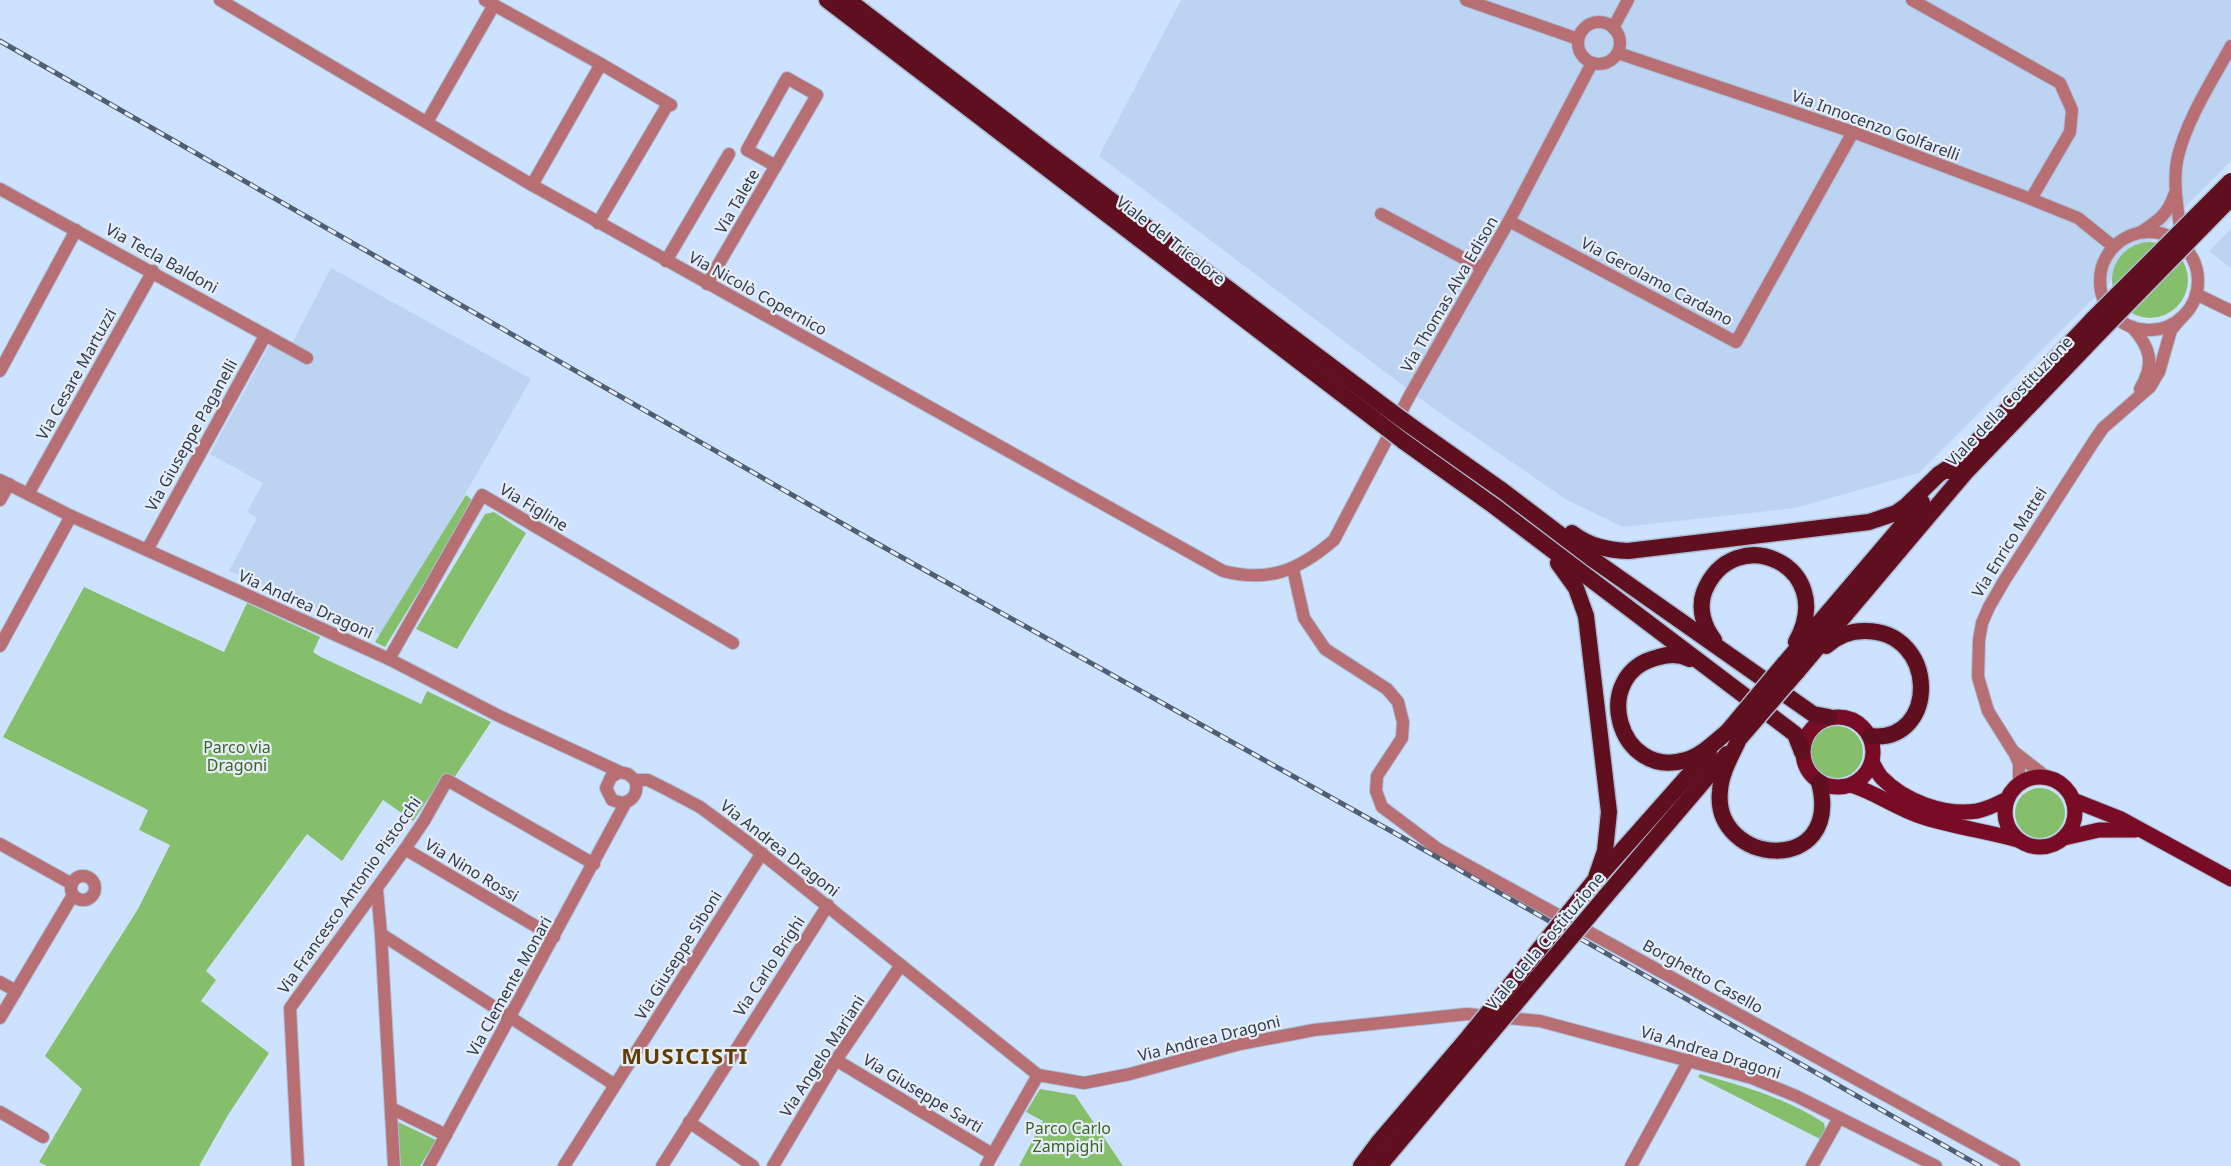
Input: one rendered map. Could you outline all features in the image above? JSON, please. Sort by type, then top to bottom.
[{"type":"highway","name":"Viale del Tricolore","points":[[827,0],[1062,171],[1407,434],[1494,506]]},
{"type":"highway","name":"Viale del Tricolore","points":[[848,0],[1039,154]]},
{"type":"highway","name":"Viale della Costituzione","points":[[1790,668],[1825,639],[1965,472],[2231,181]]},
{"type":"highway","name":"Viale della Costituzione","points":[[2098,324],[2231,198]]},
{"type":"highway","points":[[1503,491],[1533,505],[1587,543],[1614,550],[1645,550],[1869,522],[1896,513],[1939,474],[1956,463],[2098,324]]},
{"type":"highway","name":"Viale del Tricolore","points":[[1407,434],[1503,491]]},
{"type":"highway","name":"Viale della Costituzione","points":[[1790,668],[1956,463]]},
{"type":"highway","points":[[1503,491],[1591,558],[1813,714],[1829,717]]},
{"type":"highway","points":[[1494,506],[1795,734],[1802,753]]},
{"type":"highway","points":[[1494,506],[1559,563],[1576,588],[1586,616],[1609,813],[1605,850],[1595,880]]},
{"type":"highway","points":[[1718,646],[1707,632],[1702,615],[1702,597],[1709,580],[1721,567],[1736,558],[1754,555],[1772,558],[1787,566],[1799,579],[1806,596],[1807,614],[1790,668]]},
{"type":"highway","points":[[1702,664],[1686,657],[1668,655],[1650,659],[1635,668],[1624,682],[1618,699],[1618,717],[1623,734],[1635,748],[1650,758],[1667,762],[1685,760],[1702,753],[1734,735],[1790,668],[1830,642],[1856,631],[1884,634],[1906,647],[1914,659],[1922,683],[1918,706],[1912,717],[1898,730],[1882,737],[1870,736]]},
{"type":"highway","name":"Viale della Costituzione","points":[[1379,1166],[1595,880],[1734,735]]},
{"type":"highway","name":"Viale della Costituzione","points":[[1361,1166],[1378,1143],[1473,1043],[1734,735]]},
{"type":"highway","points":[[1734,735],[1721,780],[1720,805],[1724,819],[1740,839],[1752,846],[1768,850],[1784,850],[1806,842],[1821,823],[1824,800],[1820,782]]},
{"type":"main road","points":[[1841,716],[1852,719],[1863,726],[1870,736],[1873,744],[1872,762],[1868,771],[1851,785],[1830,786],[1820,782],[1810,774],[1804,764],[1802,753],[1809,730],[1818,722],[1829,717],[1841,716]]},
{"type":"main road","points":[[1872,762],[1881,777],[1901,793],[1927,805],[1951,811],[1978,811],[2007,799]]},
{"type":"main road","points":[[2018,840],[2010,832],[2006,821],[2007,799],[2019,784],[2039,777],[2059,783],[2073,800],[2074,820],[2064,838]]},
{"type":"main road","points":[[1851,785],[1870,791],[1893,805],[1923,818],[2018,840],[2036,848],[2056,844],[2064,838],[2099,830],[2142,831]]},
{"type":"main road","points":[[2073,800],[2103,811],[2231,879]]},
{"type":"street","name":"Via Nicolò Copernico","points":[[220,0],[598,223],[1223,571],[1242,576],[1264,576],[1293,568],[1314,558],[1334,540]]},
{"type":"street","points":[[1466,0],[1578,39]]},
{"type":"street","points":[[1613,28],[1628,0]]},
{"type":"street","points":[[1912,0],[2060,83],[2072,110],[2070,132],[2031,198]]},
{"type":"street","points":[[427,122],[490,3],[670,104],[598,223]]},
{"type":"street","points":[[1602,22],[1613,28],[1620,39],[1618,53],[1610,62],[1592,63],[1582,56],[1578,39],[1580,33],[1589,24],[1602,22]]},
{"type":"street","points":[[2140,232],[2156,232],[2183,245],[2197,268],[2196,294],[2188,311],[2170,325],[2158,329],[2131,326],[2119,320],[2103,297],[2100,284],[2101,271],[2114,247],[2161,219],[2170,208],[2175,191],[2178,157],[2197,108],[2231,46]]},
{"type":"street","name":"Via Innocenzo Golfarelli","points":[[1618,53],[1853,132],[2031,198],[2078,218],[2114,247]]},
{"type":"street","name":"Via Thomas Alva Edison","points":[[1334,540],[1410,395],[1509,221],[1592,63]]},
{"type":"street","points":[[532,185],[601,64]]},
{"type":"street","name":"Via Talete","points":[[707,284],[776,166],[816,95],[787,78],[747,150],[776,166]]},
{"type":"street","name":"Via Gerolamo Cardano","points":[[1509,221],[1736,342],[1853,132]]},
{"type":"street","points":[[666,261],[729,154]]},
{"type":"street","points":[[2175,191],[2183,245]]},
{"type":"street","name":"Via Tecla Baldoni","points":[[1,192],[153,271],[306,358]]},
{"type":"street","points":[[1381,214],[1482,268]]},
{"type":"street","points":[[0,371],[76,230]]},
{"type":"street","name":"Via Cesare Martuzzi","points":[[28,494],[153,271]]},
{"type":"street","points":[[2196,294],[2231,311]]},
{"type":"street","name":"Via Enrico Mattei","points":[[2013,751],[1995,725],[1982,696],[1977,659],[1982,623],[2004,581],[2103,428],[2150,387],[2159,372],[2171,330],[2182,317]]},
{"type":"street","name":"Via Enrico Mattei","points":[[2131,326],[2147,347],[2150,366],[2147,376],[2131,402]]},
{"type":"street","name":"Via Giuseppe Paganelli","points":[[147,550],[265,336]]},
{"type":"street","points":[[0,500],[5,482]]},
{"type":"street","name":"Via Andrea Dragoni","points":[[5,482],[71,516],[389,659],[486,710],[620,772]]},
{"type":"street","name":"Via Figline","points":[[389,659],[482,495],[732,643]]},
{"type":"street","points":[[0,646],[71,516]]},
{"type":"street","name":"Borghetto Casello","points":[[1293,568],[1304,618],[1325,649],[1387,689],[1398,702],[1403,722],[1402,738],[1377,776],[1376,791],[1382,807],[1438,849],[2014,1166]]},
{"type":"street","points":[[2013,751],[2049,779]]},
{"type":"street","points":[[2013,751],[2019,764],[2019,784]]},
{"type":"street","points":[[597,762],[608,780]]},
{"type":"street","points":[[612,800],[618,803],[633,799],[636,792],[635,780],[628,774],[620,772],[608,780],[606,788],[612,800],[617,822]]},
{"type":"street","name":"Via Francesco Antonio Pistocchi","points":[[298,1166],[290,1008],[405,849],[447,780],[594,864]]},
{"type":"street","name":"Via Andrea Dragoni","points":[[635,780],[648,780],[700,807],[828,905],[1038,1075],[1084,1083],[1130,1074],[1240,1044],[1314,1030],[1467,1014],[1540,1020],[1689,1060],[1763,1083],[1796,1096],[1936,1166]]},
{"type":"street","name":"Via Clemente Monari","points":[[429,1166],[626,802]]},
{"type":"street","points":[[0,844],[72,889],[0,1018]]},
{"type":"street","name":"Via Nino Rossi","points":[[405,849],[554,937]]},
{"type":"street","name":"Via Giuseppe Siboni","points":[[564,1166],[762,853]]},
{"type":"street","points":[[376,890],[381,934],[394,1166]]},
{"type":"street","name":"Via Carlo Brighi","points":[[662,1166],[828,905]]},
{"type":"street","points":[[381,934],[615,1085]]},
{"type":"street","name":"Via Angelo Mariani","points":[[773,1166],[836,1060],[902,965]]},
{"type":"street","points":[[0,982],[16,991]]},
{"type":"street","name":"Via Giuseppe Sarti","points":[[836,1060],[992,1154]]},
{"type":"street","points":[[1631,1166],[1689,1060]]},
{"type":"street","points":[[986,1166],[1038,1075]]},
{"type":"street","points":[[391,1108],[446,1135]]},
{"type":"street","points":[[0,1112],[43,1137]]},
{"type":"street","points":[[1812,1166],[1839,1118]]},
{"type":"street","points":[[689,1122],[753,1166]]},
{"type":"shaded area","points":[[1181,0],[2231,0],[2231,161],[1919,473],[1795,508],[1623,527],[1567,500],[1430,406],[1099,156]]},
{"type":"shaded area","points":[[2231,229],[2231,268],[2209,251]]},
{"type":"shaded area","points":[[331,268],[531,379],[384,636],[229,571],[257,518],[247,512],[263,483],[210,454],[270,344],[287,353]]},
{"type":"green space","points":[[2150,242],[2164,245],[2177,253],[2185,266],[2188,280],[2185,294],[2177,307],[2164,315],[2150,318],[2136,315],[2123,307],[2115,294],[2112,280],[2115,266],[2123,253],[2136,245]]},
{"type":"green space","points":[[466,495],[473,501],[472,505],[385,647],[375,642]]},
{"type":"green space","points":[[494,512],[526,533],[457,649],[416,629],[485,514]]},
{"type":"green space","name":"Parco via Dragoni","points":[[84,587],[224,652],[247,603],[320,637],[313,652],[319,656],[421,704],[427,691],[491,722],[454,778],[445,774],[413,821],[383,800],[342,861],[307,834],[206,971],[216,980],[201,1001],[269,1053],[228,1115],[199,1166],[47,1166],[39,1162],[82,1089],[45,1056],[138,909],[170,845],[139,830],[148,810],[3,737]]},
{"type":"green space","points":[[1837,726],[1847,728],[1855,734],[1861,742],[1863,752],[1861,762],[1855,770],[1847,776],[1837,778],[1827,776],[1819,770],[1813,762],[1811,752],[1813,742],[1819,734],[1827,728]]},
{"type":"green space","points":[[2035,788],[2045,788],[2058,795],[2065,808],[2065,818],[2058,831],[2045,838],[2035,838],[2026,834],[2019,827],[2015,818],[2015,808],[2019,799],[2026,792]]},
{"type":"green space","points":[[1700,1074],[1748,1088],[1795,1106],[1824,1123],[1825,1129],[1820,1139],[1698,1077]]},
{"type":"green space","name":"Parco Carlo Zampighi","points":[[1040,1089],[1075,1095],[1123,1166],[1019,1166],[1043,1121],[1026,1112]]},
{"type":"green space","points":[[396,1121],[436,1140],[420,1166],[401,1166]]},
{"type":"railway","points":[[0,41],[871,540],[1391,831],[1980,1166]]},
{"type":"district","name":"MUSICISTI","points":[[685,1055]]}]
